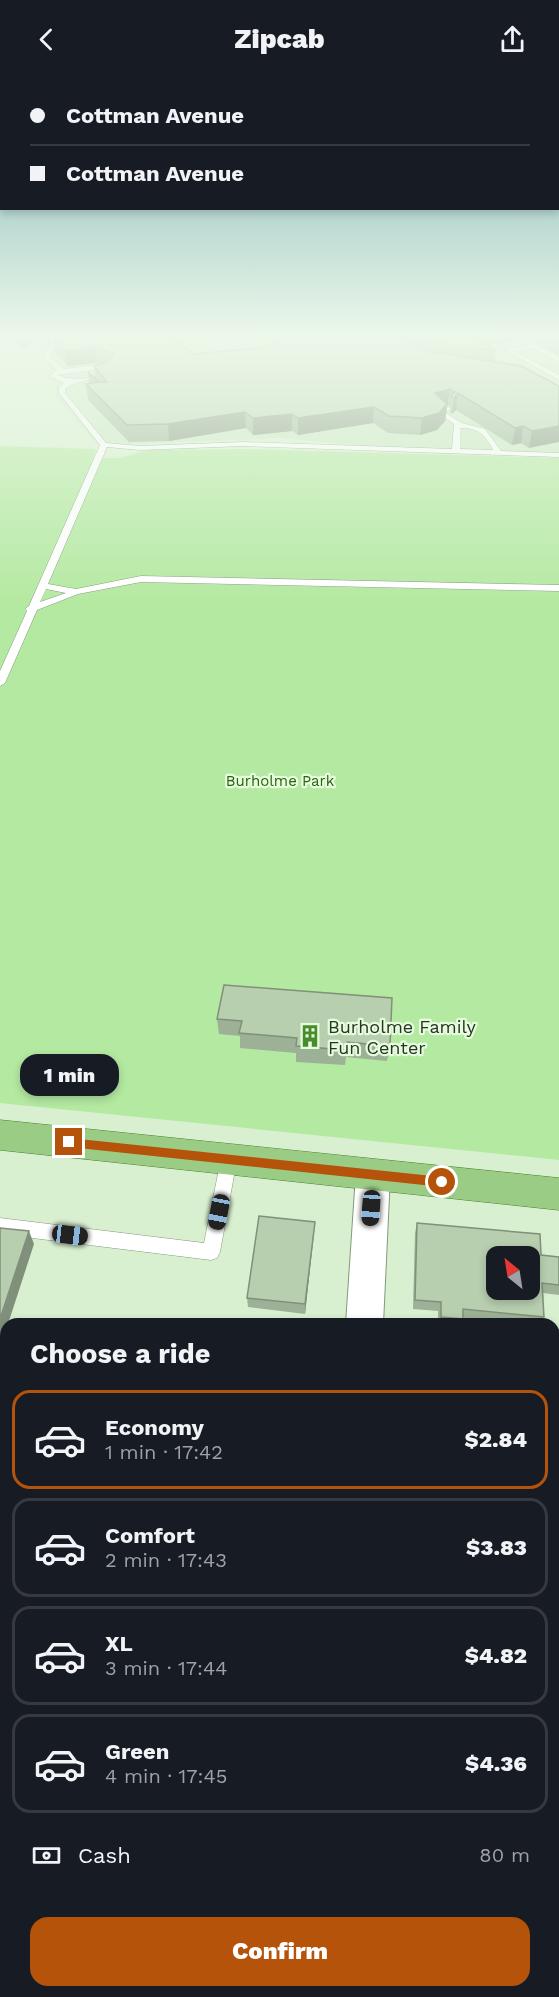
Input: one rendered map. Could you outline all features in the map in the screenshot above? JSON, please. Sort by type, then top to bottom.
[{"type":"main road","points":[[0,1135],[559,1194]]},
{"type":"street","points":[[364,1318],[373,1174]]},
{"type":"lane","points":[[89,427],[104,445],[140,448],[243,444],[559,455]]},
{"type":"lane","points":[[456,427],[456,451]]},
{"type":"lane","points":[[475,427],[491,437],[498,453]]},
{"type":"lane","points":[[0,683],[3,665],[104,445]]},
{"type":"lane","points":[[119,456],[140,448]]},
{"type":"lane","points":[[97,463],[108,460]]},
{"type":"lane","points":[[30,609],[76,592],[141,579],[559,588]]},
{"type":"lane","points":[[41,585],[76,592]]},
{"type":"lane","points":[[0,1226],[211,1252],[229,1160]]},
{"type":"shaded area","points":[[82,427],[559,427],[559,453],[362,446],[281,438],[98,445]]},
{"type":"green space","name":"Burholme Park","points":[[0,446],[96,449],[93,458],[120,458],[147,450],[242,449],[559,458],[559,1160],[0,1103]]},
{"type":"building","points":[[524,427],[556,427],[532,431]]},
{"type":"building","name":"Burholme Family Fun Center","points":[[224,985],[392,998],[390,1046],[347,1042],[346,1050],[296,1046],[297,1038],[239,1033],[242,1021],[217,1019]]},
{"type":"building","points":[[259,1216],[315,1222],[305,1304],[247,1298]]},
{"type":"building","points":[[417,1223],[540,1234],[541,1255],[559,1257],[559,1285],[542,1283],[544,1317],[463,1309],[463,1318],[441,1317],[441,1302],[415,1300]]},
{"type":"building","points":[[0,1228],[29,1231],[0,1318]]},
{"type":"place","name":"Burholme Family Fun Center","points":[[310,1036]]},
{"type":"route","points":[[69,1142],[442,1182]]}]
